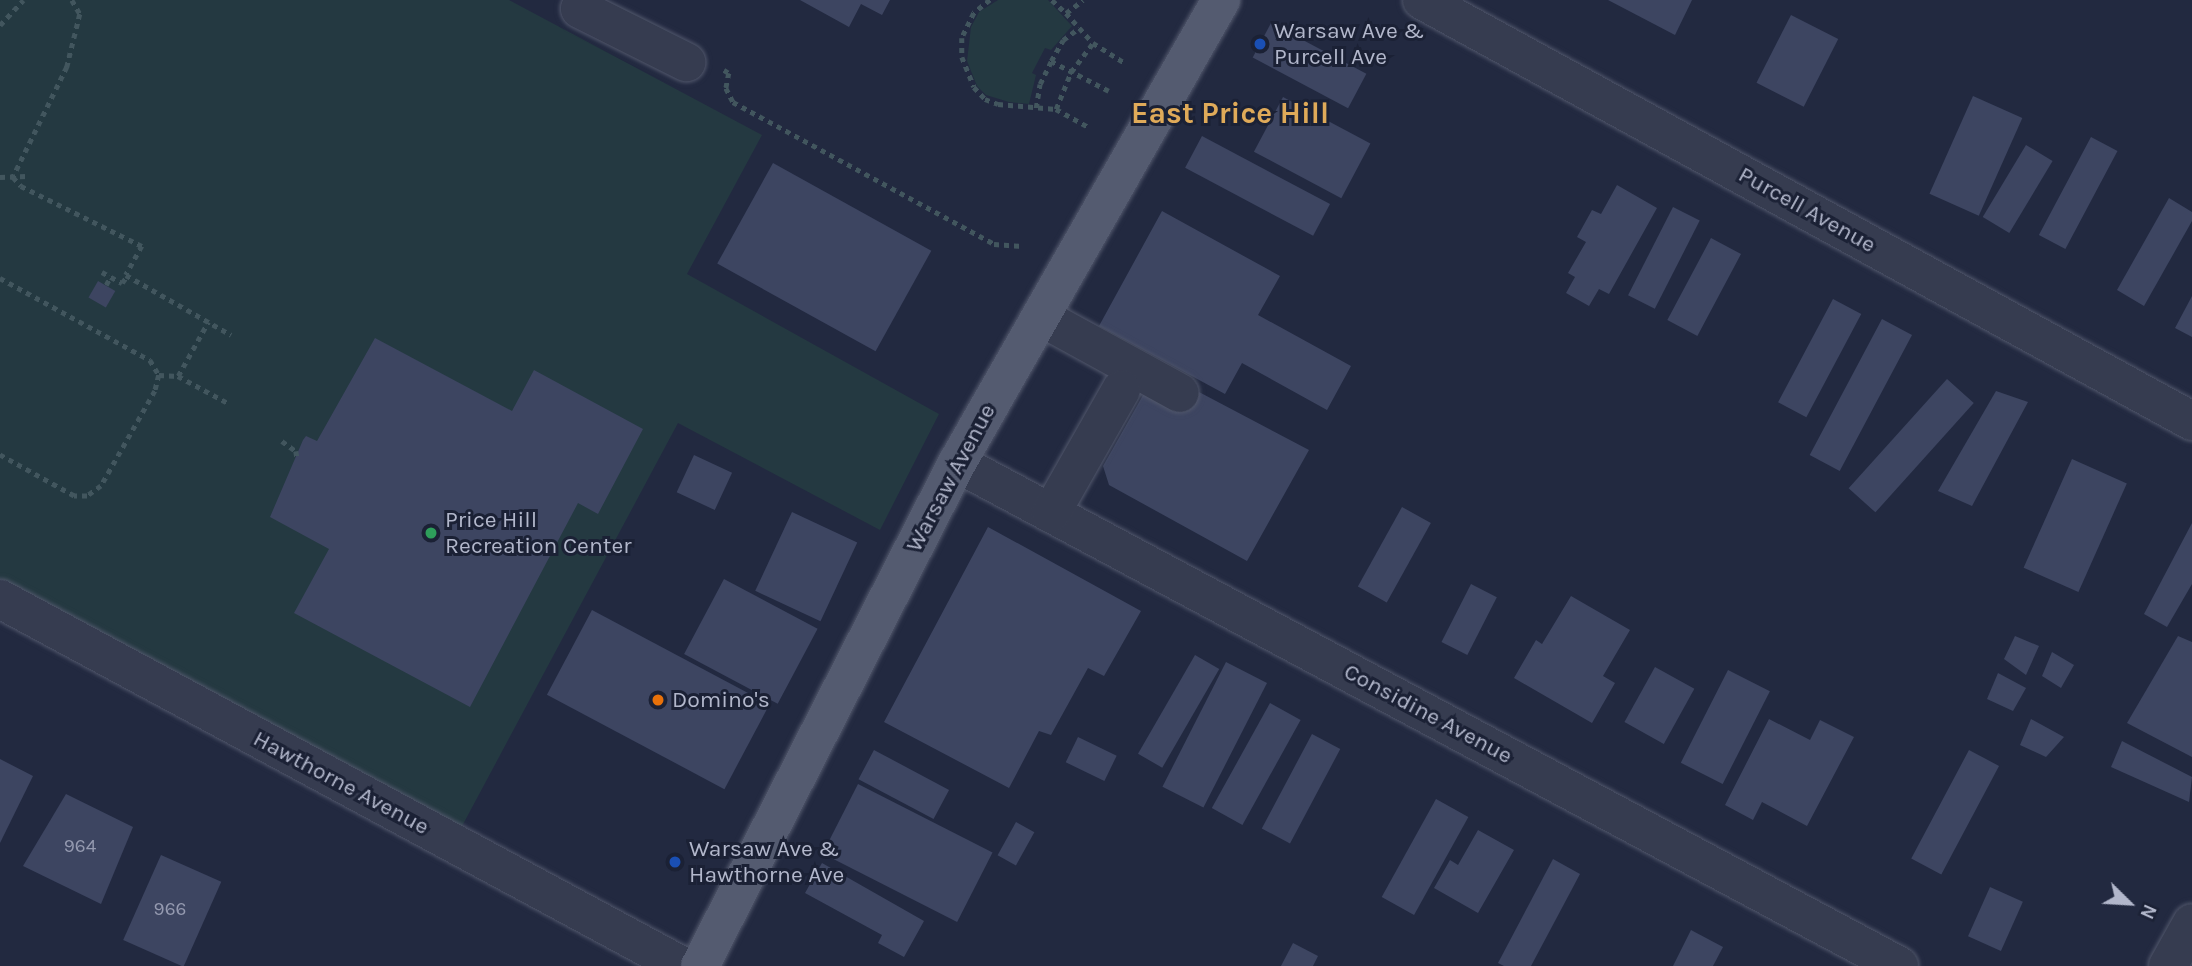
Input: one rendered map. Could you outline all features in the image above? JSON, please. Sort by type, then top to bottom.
[{"type":"main road","name":"Warsaw Avenue","points":[[700,966],[957,463],[1221,0]]},
{"type":"street","points":[[585,0],[580,9],[703,65]]},
{"type":"street","name":"Purcell Avenue","points":[[1422,0],[2192,421]]},
{"type":"street","points":[[1041,317],[1180,393]]},
{"type":"street","points":[[1051,513],[1121,390]]},
{"type":"street","name":"Considine Avenue","points":[[957,463],[1899,966]]},
{"type":"street","name":"Hawthorne Avenue","points":[[0,599],[682,966]]},
{"type":"street","points":[[2168,966],[2192,923]]},
{"type":"path","points":[[0,25],[23,0]]},
{"type":"path","points":[[13,177],[67,67],[80,15],[72,0]]},
{"type":"path","points":[[990,0],[974,13],[966,26],[962,57],[966,74],[985,99],[998,104],[1056,109],[1089,127]]},
{"type":"path","points":[[1052,0],[1093,43],[1125,63]]},
{"type":"path","points":[[1066,13],[1083,0]]},
{"type":"path","points":[[1036,108],[1040,84],[1051,61],[1063,40],[1079,28]]},
{"type":"path","points":[[1056,109],[1071,72],[1093,43]]},
{"type":"path","points":[[1051,61],[1109,91]]},
{"type":"path","points":[[703,65],[729,73],[726,88],[733,102],[994,244],[1021,246]]},
{"type":"path","points":[[0,177],[27,176]]},
{"type":"path","points":[[13,177],[21,186],[142,246],[122,283],[102,272]]},
{"type":"path","points":[[106,285],[111,276]]},
{"type":"path","points":[[127,276],[231,335]]},
{"type":"path","points":[[0,278],[150,360],[159,375],[155,391],[101,486],[87,496],[74,496],[0,455]]},
{"type":"path","points":[[178,376],[208,322]]},
{"type":"path","points":[[159,375],[178,376],[228,403]]},
{"type":"path","points":[[282,441],[296,451],[296,457]]},
{"type":"shaded area","name":"Price Hill Recreation Center","points":[[0,0],[509,0],[762,135],[687,274],[939,414],[880,530],[678,423],[453,843],[0,599]]},
{"type":"shaded area","points":[[998,0],[1048,0],[1072,26],[1051,50],[1045,48],[1032,73],[1036,75],[1029,104],[1009,102],[986,95],[977,86],[967,61],[971,27],[979,12]]},
{"type":"building","points":[[800,0],[890,0],[882,15],[861,4],[849,27]]},
{"type":"building","points":[[1608,0],[1692,0],[1675,35]]},
{"type":"building","points":[[1791,15],[1838,39],[1804,107],[1756,83]]},
{"type":"building","points":[[1271,23],[1366,74],[1348,108],[1253,57]]},
{"type":"building","points":[[1973,96],[2022,118],[1979,216],[1929,194]]},
{"type":"building","points":[[1283,97],[1370,143],[1341,198],[1254,152]]},
{"type":"building","points":[[1202,136],[1330,204],[1313,236],[1185,168]]},
{"type":"building","points":[[2091,137],[2117,151],[2065,249],[2039,235]]},
{"type":"building","points":[[2026,145],[2053,161],[2009,233],[1983,217]]},
{"type":"building","points":[[773,163],[931,251],[876,351],[717,264]]},
{"type":"building","points":[[1617,185],[1657,208],[1609,294],[1599,289],[1589,306],[1566,293],[1575,277],[1568,273],[1586,242],[1577,237],[1592,210],[1601,214]]},
{"type":"building","points":[[2169,198],[2192,212],[2192,221],[2144,306],[2117,290]]},
{"type":"building","points":[[1673,207],[1700,221],[1655,309],[1628,295]]},
{"type":"building","points":[[1162,211],[1280,276],[1258,315],[1351,366],[1327,410],[1242,363],[1225,394],[1099,326]]},
{"type":"building","points":[[1711,238],[1741,254],[1697,336],[1667,320]]},
{"type":"building","points":[[98,281],[115,291],[106,307],[89,297]]},
{"type":"building","points":[[2192,296],[2192,337],[2175,328]]},
{"type":"building","points":[[1833,299],[1861,314],[1806,417],[1778,402]]},
{"type":"building","points":[[1882,319],[1912,335],[1840,471],[1810,455]]},
{"type":"building","name":"Price Hill Recreation Center","points":[[375,338],[512,411],[534,370],[643,429],[598,514],[578,503],[470,707],[294,613],[329,549],[270,517],[303,440],[306,436],[317,441]]},
{"type":"building","points":[[1947,379],[1974,403],[1875,512],[1849,488]]},
{"type":"building","points":[[1147,388],[1189,410],[1199,392],[1309,450],[1247,561],[1109,485],[1103,466]]},
{"type":"building","points":[[1996,391],[2028,402],[1972,506],[1938,491]]},
{"type":"building","points":[[694,455],[732,473],[715,510],[677,492]]},
{"type":"building","points":[[2072,459],[2127,483],[2078,592],[2024,568]]},
{"type":"building","points":[[1402,507],[1431,523],[1387,603],[1358,587]]},
{"type":"building","points":[[792,512],[857,542],[820,621],[755,591]]},
{"type":"building","points":[[2192,523],[2192,584],[2167,627],[2144,614]]},
{"type":"building","points":[[988,527],[1141,611],[1104,676],[1088,668],[1051,735],[1039,731],[1009,788],[884,722]]},
{"type":"building","points":[[724,579],[818,629],[778,704],[684,654]]},
{"type":"building","points":[[1471,584],[1497,597],[1467,655],[1441,642]]},
{"type":"building","points":[[1571,596],[1630,630],[1603,676],[1615,683],[1592,723],[1514,678],[1536,640],[1542,644]]},
{"type":"building","name":"Domino's","points":[[592,610],[769,704],[724,789],[547,695]]},
{"type":"building","points":[[2015,636],[2039,646],[2026,675],[2004,659]]},
{"type":"building","points":[[2178,636],[2192,642],[2192,757],[2127,723]]},
{"type":"building","points":[[2052,652],[2074,665],[2061,688],[2042,676]]},
{"type":"building","points":[[1195,655],[1219,669],[1162,768],[1138,754]]},
{"type":"building","points":[[1226,662],[1267,683],[1203,808],[1162,787]]},
{"type":"building","points":[[1655,667],[1694,689],[1664,744],[1624,722]]},
{"type":"building","points":[[1728,670],[1770,691],[1723,784],[1681,763]]},
{"type":"building","points":[[1998,673],[2026,688],[2013,711],[1987,699]]},
{"type":"building","points":[[1270,703],[1301,720],[1242,825],[1212,808]]},
{"type":"building","points":[[1769,719],[1810,740],[1820,720],[1854,737],[1807,826],[1762,802],[1753,820],[1725,805]]},
{"type":"building","points":[[2031,719],[2064,737],[2046,757],[2020,745]]},
{"type":"building","points":[[1312,734],[1340,749],[1290,843],[1262,828]]},
{"type":"building","points":[[1078,737],[1117,756],[1104,781],[1066,762]]},
{"type":"building","points":[[2122,741],[2192,777],[2189,802],[2111,767]]},
{"type":"building","points":[[874,750],[949,790],[934,819],[859,779]]},
{"type":"building","points":[[1969,750],[1999,766],[1941,875],[1911,859]]},
{"type":"building","points":[[0,759],[33,776],[0,843]]},
{"type":"building","points":[[858,784],[993,853],[957,922],[823,853]]},
{"type":"building","points":[[66,794],[133,827],[101,904],[23,866]]},
{"type":"building","points":[[1436,799],[1468,817],[1414,915],[1382,897]]},
{"type":"building","points":[[1016,822],[1034,832],[1016,865],[998,855]]},
{"type":"building","points":[[1478,830],[1514,850],[1478,913],[1434,888],[1450,860],[1458,865]]},
{"type":"building","points":[[161,855],[221,882],[184,966],[123,940]]},
{"type":"building","points":[[1553,859],[1580,874],[1531,966],[1504,966],[1498,963]]},
{"type":"building","points":[[822,863],[924,921],[904,957],[878,943],[882,935],[805,893]]},
{"type":"building","points":[[1990,887],[2023,902],[2001,951],[1968,936]]},
{"type":"building","points":[[1691,930],[1723,947],[1713,966],[1673,966]]},
{"type":"building","points":[[1293,943],[1318,956],[1313,966],[1281,966]]},
{"type":"place","name":"Warsaw Ave & Purcell Ave","points":[[1260,44]]},
{"type":"place","name":"Price Hill Recreation Center","points":[[431,533]]},
{"type":"place","name":"Domino's","points":[[658,700]]},
{"type":"place","name":"Warsaw Ave & Hawthorne Ave","points":[[675,862]]},
{"type":"district","name":"East Price Hill","points":[[1230,113]]}]
